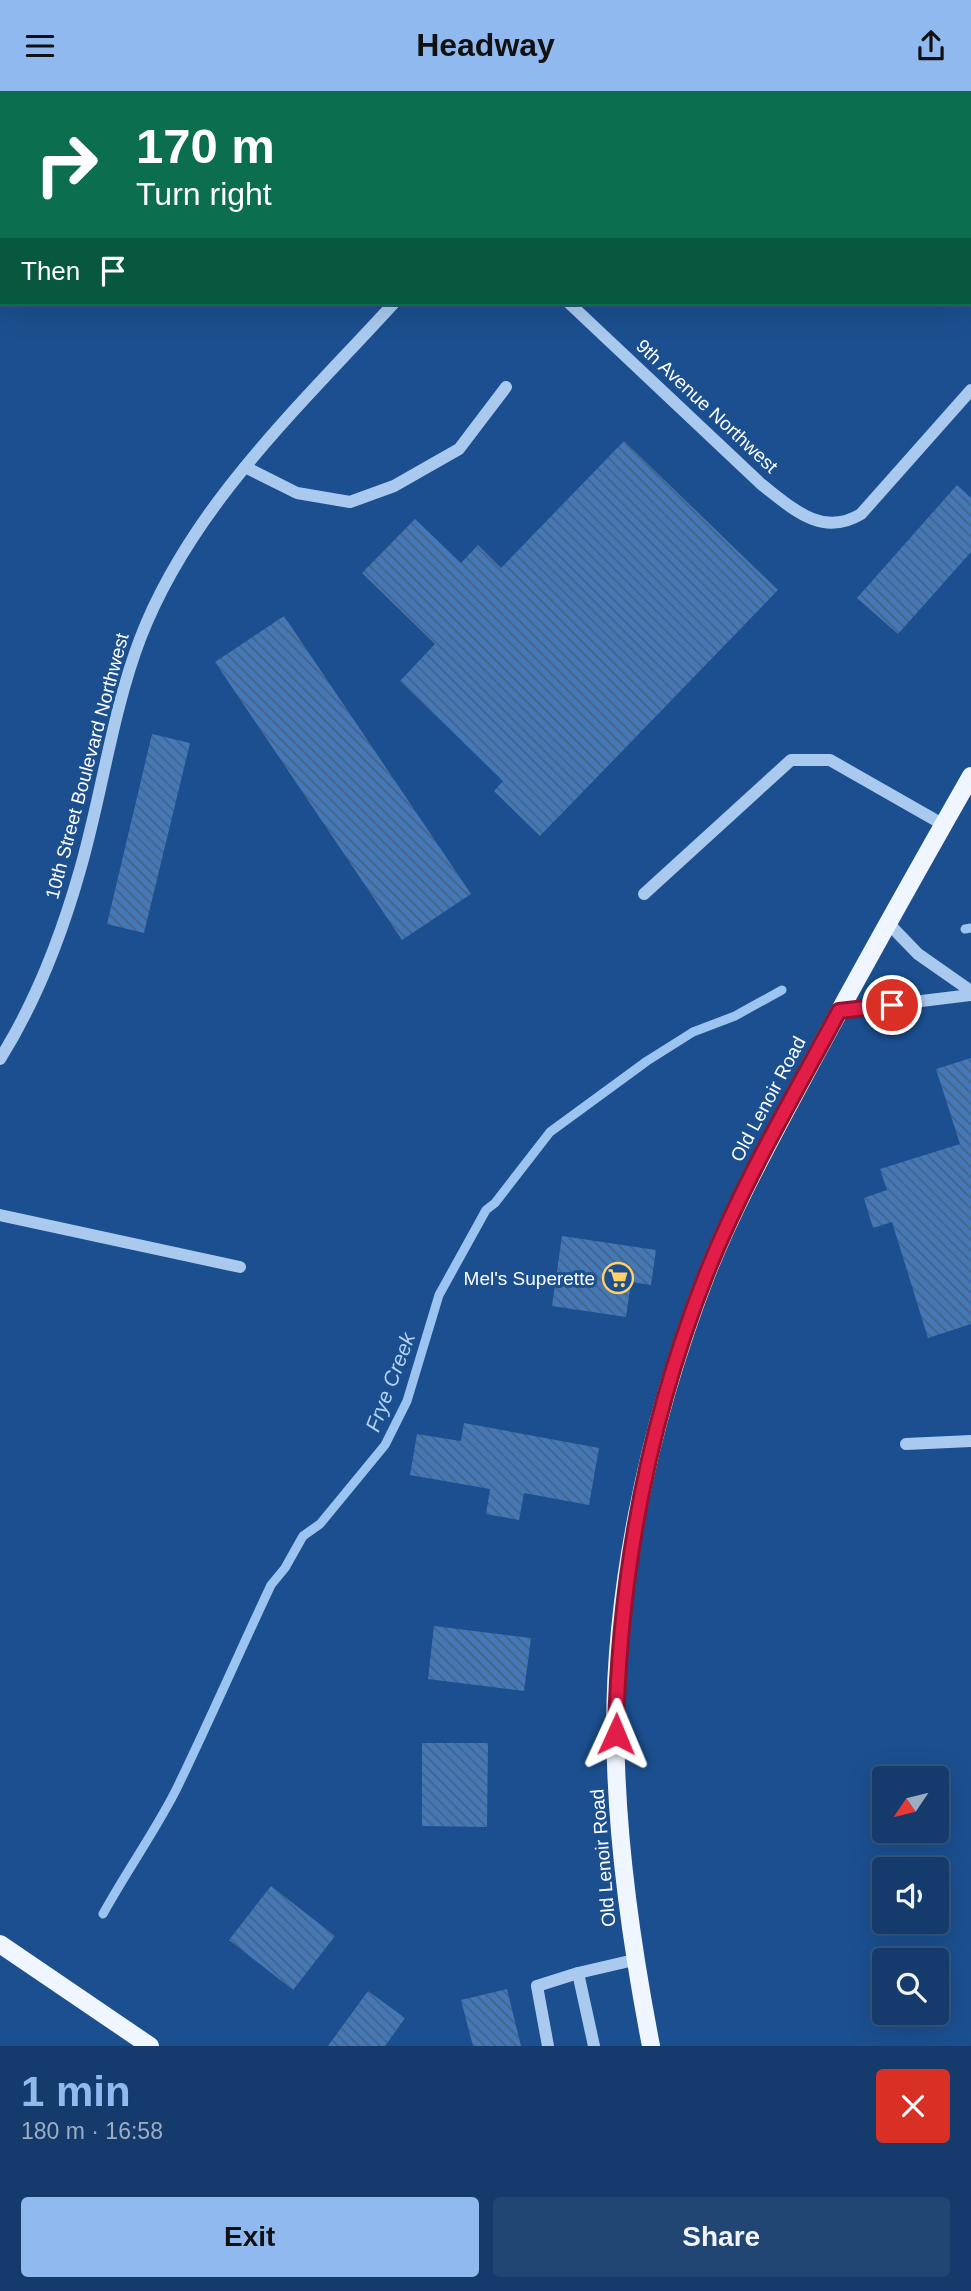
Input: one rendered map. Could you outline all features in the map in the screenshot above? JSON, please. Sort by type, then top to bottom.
[{"type":"main road","name":"Old Lenoir Road","points":[[651,2046],[634,1960],[621,1851],[616,1773],[617,1681],[636,1526],[654,1434],[677,1354],[708,1271],[746,1186],[839,1011],[971,776]]},
{"type":"main road","points":[[0,1944],[150,2046]]},
{"type":"street","name":"10th Street Boulevard Northwest","points":[[0,1059],[28,1015],[57,943],[81,868],[119,709],[140,639],[173,569],[216,503],[245,467],[392,305]]},
{"type":"street","name":"9th Avenue Northwest","points":[[571,305],[761,484],[795,511],[829,523],[846,524],[862,514],[971,390]]},
{"type":"street","points":[[245,467],[297,492],[350,502],[394,486],[459,449],[506,387]]},
{"type":"street","points":[[644,894],[791,760],[830,759],[944,825]]},
{"type":"street","points":[[888,923],[918,954],[971,993]]},
{"type":"street","points":[[839,1011],[971,993]]},
{"type":"street","points":[[0,1215],[240,1267]]},
{"type":"street","points":[[906,1444],[971,1441]]},
{"type":"street","points":[[548,2046],[537,1986],[634,1960]]},
{"type":"street","points":[[578,1973],[594,2046]]},
{"type":"building","points":[[624,441],[778,590],[540,836],[494,791],[503,781],[400,681],[435,644],[362,573],[415,519],[461,563],[478,545],[501,568]]},
{"type":"building","points":[[957,485],[971,498],[971,552],[898,634],[857,598]]},
{"type":"building","points":[[284,616],[471,894],[402,940],[215,662]]},
{"type":"building","points":[[152,734],[190,743],[144,933],[107,924]]},
{"type":"building","points":[[971,1058],[971,1324],[928,1338],[892,1222],[873,1228],[864,1198],[887,1190],[880,1169],[960,1144],[936,1069]]},
{"type":"building","points":[[562,1236],[656,1250],[651,1285],[631,1282],[626,1317],[552,1306]]},
{"type":"building","points":[[464,1423],[599,1448],[589,1505],[524,1493],[519,1520],[486,1514],[490,1489],[410,1475],[417,1434],[461,1441]]},
{"type":"building","points":[[434,1626],[531,1638],[524,1691],[428,1679]]},
{"type":"building","points":[[422,1743],[488,1743],[487,1827],[422,1826]]},
{"type":"building","points":[[271,1886],[335,1936],[293,1990],[229,1940]]},
{"type":"building","points":[[507,1989],[521,2046],[473,2046],[461,2000]]},
{"type":"building","points":[[368,1991],[405,2018],[385,2046],[328,2046]]},
{"type":"waterway","name":"Frye Creek","points":[[965,929],[971,928]]},
{"type":"waterway","name":"Frye Creek","points":[[103,1914],[176,1790],[271,1585],[285,1568],[303,1536],[320,1524],[385,1445],[407,1401],[439,1295],[486,1210],[495,1203],[550,1132],[647,1061],[693,1032],[735,1016],[782,990]]},
{"type":"place","name":"Mel's Superette","points":[[618,1278]]},
{"type":"route","points":[[616,1734],[617,1681],[625,1603],[640,1503],[654,1434],[677,1354],[708,1271],[746,1186],[839,1011],[892,1005]]}]
